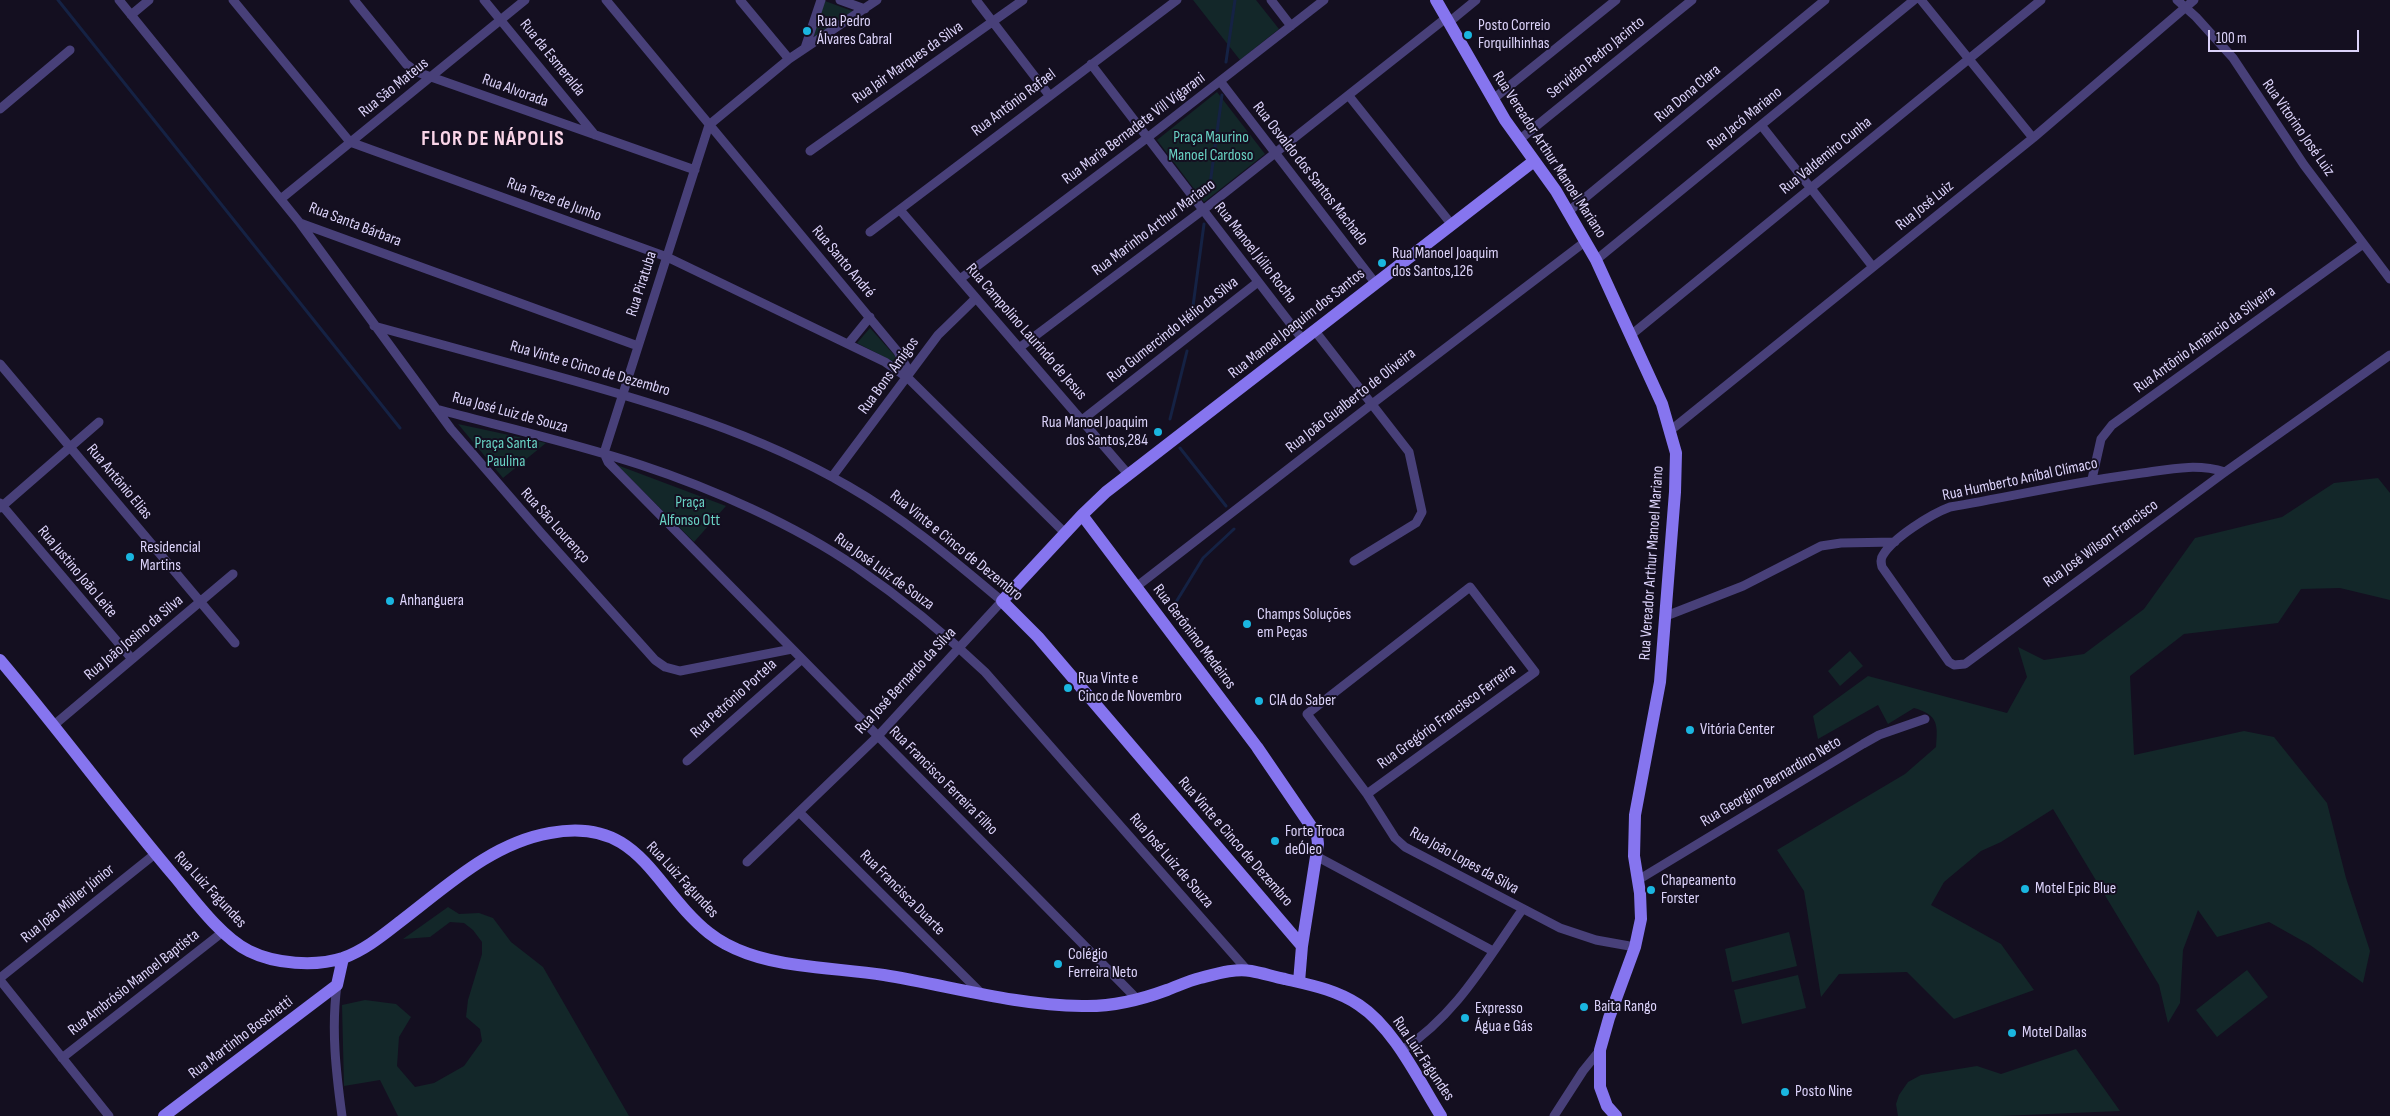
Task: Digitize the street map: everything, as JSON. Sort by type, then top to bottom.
[{"type":"main road","name":"Rua Vereador Arthur Manoel Mariano","points":[[1436,0],[1492,100],[1569,211],[1586,241],[1631,335],[1662,404],[1671,430],[1676,464],[1660,682],[1652,734],[1636,804],[1634,856],[1641,919],[1635,947],[1609,1018],[1600,1050],[1600,1087],[1607,1106],[1616,1116]]},
{"type":"main road","name":"Rua Manoel Joaquim dos Santos","points":[[1082,515],[1128,474],[1534,160]]},
{"type":"main road","name":"Rua José Bernardo da Silva","points":[[1002,601],[1082,515]]},
{"type":"main road","name":"Rua Gerônimo Medeiros","points":[[1082,515],[1257,747],[1312,826],[1318,844],[1302,946]]},
{"type":"main road","name":"Rua Vinte e Cinco de Dezembro","points":[[1002,601],[1038,637],[1302,946]]},
{"type":"main road","name":"Rua Luiz Fagundes","points":[[0,660],[54,725],[155,854],[224,932],[247,950],[267,957],[295,963],[343,958],[372,944],[475,864],[504,848],[549,833],[592,831],[603,833],[633,851],[648,864],[685,910],[711,934],[736,948],[774,961],[883,975],[983,995],[1050,1005],[1102,1006],[1137,1000],[1193,979],[1247,970],[1334,992],[1361,1006],[1379,1024],[1401,1051],[1441,1116]]},
{"type":"main road","points":[[1299,982],[1302,946]]},
{"type":"main road","points":[[337,985],[343,958]]},
{"type":"main road","name":"Rua Martinho Boschetti","points":[[164,1116],[337,985]]},
{"type":"street","name":"Rua Santa Bárbara","points":[[119,0],[282,198],[300,223],[638,346]]},
{"type":"street","points":[[131,15],[149,0]]},
{"type":"street","points":[[233,0],[350,142]]},
{"type":"street","name":"Rua Alvorada","points":[[354,0],[406,64],[417,72],[695,170]]},
{"type":"street","name":"Rua da Esmeralda","points":[[484,0],[596,136]]},
{"type":"street","name":"Rua São Mateus","points":[[282,198],[525,0]]},
{"type":"street","name":"Rua Santo André","points":[[606,0],[904,359],[908,378],[1065,533]]},
{"type":"street","points":[[740,0],[790,58]]},
{"type":"street","points":[[805,48],[821,0]]},
{"type":"street","points":[[840,0],[865,9]]},
{"type":"street","points":[[709,124],[790,58],[877,0]]},
{"type":"street","points":[[976,0],[1049,95]]},
{"type":"street","name":"Rua Jair Marques da Silva","points":[[810,151],[1023,0]]},
{"type":"street","name":"Rua Antônio Rafael","points":[[870,232],[1049,95],[1178,0]]},
{"type":"street","points":[[1271,0],[1291,26]]},
{"type":"street","name":"Rua Maria Bernadete Vill Vigarani","points":[[960,279],[1148,138],[1324,0]]},
{"type":"street","name":"Rua Marinho Arthur Mariano","points":[[1019,348],[1203,210],[1447,20],[1476,0]]},
{"type":"street","points":[[1492,100],[1616,0]]},
{"type":"street","name":"Servidão Pedro Jacinto","points":[[1518,140],[1692,0]]},
{"type":"street","name":"Rua Dona Clara","points":[[1569,211],[1825,0]]},
{"type":"street","name":"Rua Jacó Mariano","points":[[1596,260],[1914,0]]},
{"type":"street","points":[[1921,0],[2033,138]]},
{"type":"street","name":"Rua Valdemiro Cunha","points":[[1631,335],[2041,0]]},
{"type":"street","name":"Rua Vitorino José Luiz","points":[[2177,0],[2196,17],[2233,58],[2304,165],[2390,279]]},
{"type":"street","name":"Rua José Luiz","points":[[1671,430],[2033,138],[2194,0]]},
{"type":"street","points":[[0,109],[70,50]]},
{"type":"street","name":"Rua Manoel Júlio Rocha","points":[[1091,64],[1303,340]]},
{"type":"street","name":"Rua Osvaldo dos Santos Machado","points":[[1220,81],[1376,284]]},
{"type":"street","points":[[1349,96],[1452,225]]},
{"type":"street","name":"Rua Piratuba","points":[[604,453],[709,124]]},
{"type":"street","points":[[1761,125],[1873,267]]},
{"type":"street","name":"Rua Treze de Junho","points":[[350,142],[667,257],[893,366],[908,378]]},
{"type":"street","name":"Rua Campolino Laurindo de Jesus","points":[[900,210],[1128,474]]},
{"type":"street","name":"Rua São Lourenço","points":[[300,223],[436,409],[542,534],[655,660],[665,667],[680,671],[792,649]]},
{"type":"street","name":"Rua João Gualberto de Oliveira","points":[[1136,587],[1586,241]]},
{"type":"street","name":"Rua Antônio Amâncio da Silveira","points":[[2092,479],[2101,439],[2112,425],[2363,244]]},
{"type":"street","name":"Rua Gumercindo Hélio da Silva","points":[[1082,420],[1258,282]]},
{"type":"street","name":"Rua Bons Amigos","points":[[832,477],[908,378],[938,335],[976,298]]},
{"type":"street","points":[[848,344],[870,317]]},
{"type":"street","name":"Rua Vinte e Cinco de Dezembro","points":[[374,326],[623,394],[709,423],[832,477],[902,520],[1002,601]]},
{"type":"street","points":[[1315,331],[1409,452],[1422,512],[1416,523],[1354,561]]},
{"type":"street","name":"Rua José Wilson Francisco","points":[[1895,542],[1882,555],[1881,560],[1886,576],[1949,662],[1959,666],[1965,664],[2225,472],[2390,355]]},
{"type":"street","name":"Rua Antônio Elias","points":[[0,364],[235,643]]},
{"type":"street","name":"Rua José Luiz de Souza","points":[[436,409],[604,453],[705,490],[821,545],[874,580],[960,648],[1001,690],[1247,970]]},
{"type":"street","points":[[1,505],[99,422]]},
{"type":"street","name":"Rua Francisco Ferreira Filho","points":[[604,453],[614,470],[802,658],[1137,1000]]},
{"type":"street","name":"Rua Humberto Aníbal Clímaco","points":[[1895,542],[1933,514],[1950,507],[2092,479],[2196,466],[2225,472]]},
{"type":"street","name":"Rua Justino João Leite","points":[[1,505],[132,659]]},
{"type":"street","points":[[1666,616],[1742,586],[1821,546],[1895,542]]},
{"type":"street","name":"Rua João Josino da Silva","points":[[54,725],[233,574]]},
{"type":"street","name":"Rua Gregório Francisco Ferreira","points":[[1307,714],[1470,587],[1534,672],[1367,794]]},
{"type":"street","name":"Rua José Bernardo da Silva","points":[[747,862],[878,736],[1002,601]]},
{"type":"street","name":"Rua Petrônio Portela","points":[[686,761],[802,658]]},
{"type":"street","name":"Rua João Lopes da Silva","points":[[1307,714],[1367,794],[1395,838],[1405,847],[1522,910],[1577,935],[1635,947]]},
{"type":"street","name":"Rua Georgino Bernardino Neto","points":[[1638,880],[1879,735],[1925,719]]},
{"type":"street","name":"Rua Francisca Duarte","points":[[799,812],[983,995]]},
{"type":"street","name":"Rua João Müller Júnior","points":[[0,979],[155,854]]},
{"type":"street","points":[[1316,856],[1493,951]]},
{"type":"street","points":[[1401,1051],[1434,1027],[1450,1012],[1522,910]]},
{"type":"street","name":"Rua Ambrósio Manoel Baptista","points":[[62,1058],[224,932]]},
{"type":"street","points":[[0,979],[109,1116]]},
{"type":"street","points":[[337,985],[334,1004],[334,1043],[342,1116]]},
{"type":"street","points":[[1554,1116],[1583,1071],[1600,1050]]},
{"type":"green space","points":[[1193,0],[1256,0],[1279,29],[1240,60]]},
{"type":"green space","points":[[825,1],[855,12],[817,40],[813,35]]},
{"type":"green space","name":"Praça Maurino Manoel Cardoso","points":[[1217,92],[1265,154],[1204,202],[1157,140]]},
{"type":"green space","points":[[870,328],[897,358],[898,364],[857,343]]},
{"type":"green space","name":"Praça Santa Paulina","points":[[458,424],[546,443],[503,478]]},
{"type":"green space","name":"Praça Alfonso Ott","points":[[617,465],[726,506],[694,542]]},
{"type":"green space","points":[[2378,478],[2390,493],[2390,600],[2340,588],[2301,589],[2278,623],[2184,634],[2130,676],[2134,755],[2244,731],[2274,737],[2327,803],[2346,878],[2370,951],[2363,983],[2310,945],[2269,922],[2217,937],[2198,910],[2183,950],[2180,1003],[2168,1023],[2159,985],[2053,809],[2001,842],[1981,851],[1944,882],[1931,905],[2001,944],[2034,990],[1954,1019],[1907,972],[1839,974],[1821,997],[1804,891],[1777,850],[1905,774],[1936,747],[1937,732],[1932,717],[1914,708],[1888,724],[1878,705],[1818,739],[1813,716],[1868,676],[2007,713],[2027,677],[2018,647],[2044,660],[2084,654],[2144,609],[2195,538],[2282,517],[2334,483]]},
{"type":"green space","points":[[1850,651],[1863,666],[1840,686],[1828,671]]},
{"type":"green space","points":[[448,907],[459,914],[479,913],[493,918],[511,942],[543,967],[629,1116],[398,1116],[380,1080],[344,1086],[342,1005],[365,1000],[396,1004],[411,1017],[399,1037],[397,1066],[415,1087],[434,1083],[464,1066],[482,1041],[480,1029],[466,1017],[468,1000],[482,954],[482,942],[473,930],[464,923],[450,922],[430,937],[403,939]]},
{"type":"green space","points":[[1789,932],[1797,966],[1732,982],[1725,949]]},
{"type":"green space","points":[[2247,970],[2268,997],[2217,1037],[2196,1010]]},
{"type":"green space","points":[[1798,975],[1806,1008],[1742,1024],[1734,990]]},
{"type":"green space","points":[[2076,1049],[2120,1111],[2001,1116],[1898,1116],[1896,1104],[1899,1095],[1908,1082],[1921,1075],[1977,1066],[2001,1074]]},
{"type":"waterway","points":[[58,0],[400,428]]},
{"type":"waterway","points":[[1226,62],[1235,0]]},
{"type":"waterway","points":[[1209,192],[1222,95]]},
{"type":"waterway","points":[[1191,321],[1204,224]]},
{"type":"waterway","points":[[1170,419],[1187,351]]},
{"type":"waterway","points":[[1180,448],[1226,506]]},
{"type":"waterway","points":[[1173,607],[1203,558],[1234,529]]},
{"type":"place","name":"Rua Pedro Álvares Cabral","points":[[807,31]]},
{"type":"place","name":"Posto Correio Forquilhinhas","points":[[1468,35]]},
{"type":"place","name":"Rua Manoel Joaquim dos Santos,126","points":[[1382,263]]},
{"type":"place","name":"Rua Manoel Joaquim dos Santos,284","points":[[1158,432]]},
{"type":"place","name":"Residencial Martins","points":[[130,557]]},
{"type":"place","name":"Anhanguera","points":[[390,601]]},
{"type":"place","name":"Champs Soluções em Peças","points":[[1247,624]]},
{"type":"place","name":"Rua Vinte e Cinco de Novembro","points":[[1068,688]]},
{"type":"place","name":"CIA do Saber","points":[[1259,701]]},
{"type":"place","name":"Vitória Center","points":[[1690,730]]},
{"type":"place","name":"Forte Troca deÓleo","points":[[1275,841]]},
{"type":"place","name":"Motel Epic Blue","points":[[2025,889]]},
{"type":"place","name":"Chapeamento Forster","points":[[1651,890]]},
{"type":"place","name":"Colégio Ferreira Neto","points":[[1058,964]]},
{"type":"place","name":"Baita Rango","points":[[1584,1007]]},
{"type":"place","name":"Expresso Água e Gás","points":[[1465,1018]]},
{"type":"place","name":"Motel Dallas","points":[[2012,1033]]},
{"type":"place","name":"Posto Nine","points":[[1785,1092]]},
{"type":"district","name":"FLOR DE NÁPOLIS","points":[[493,140]]}]
